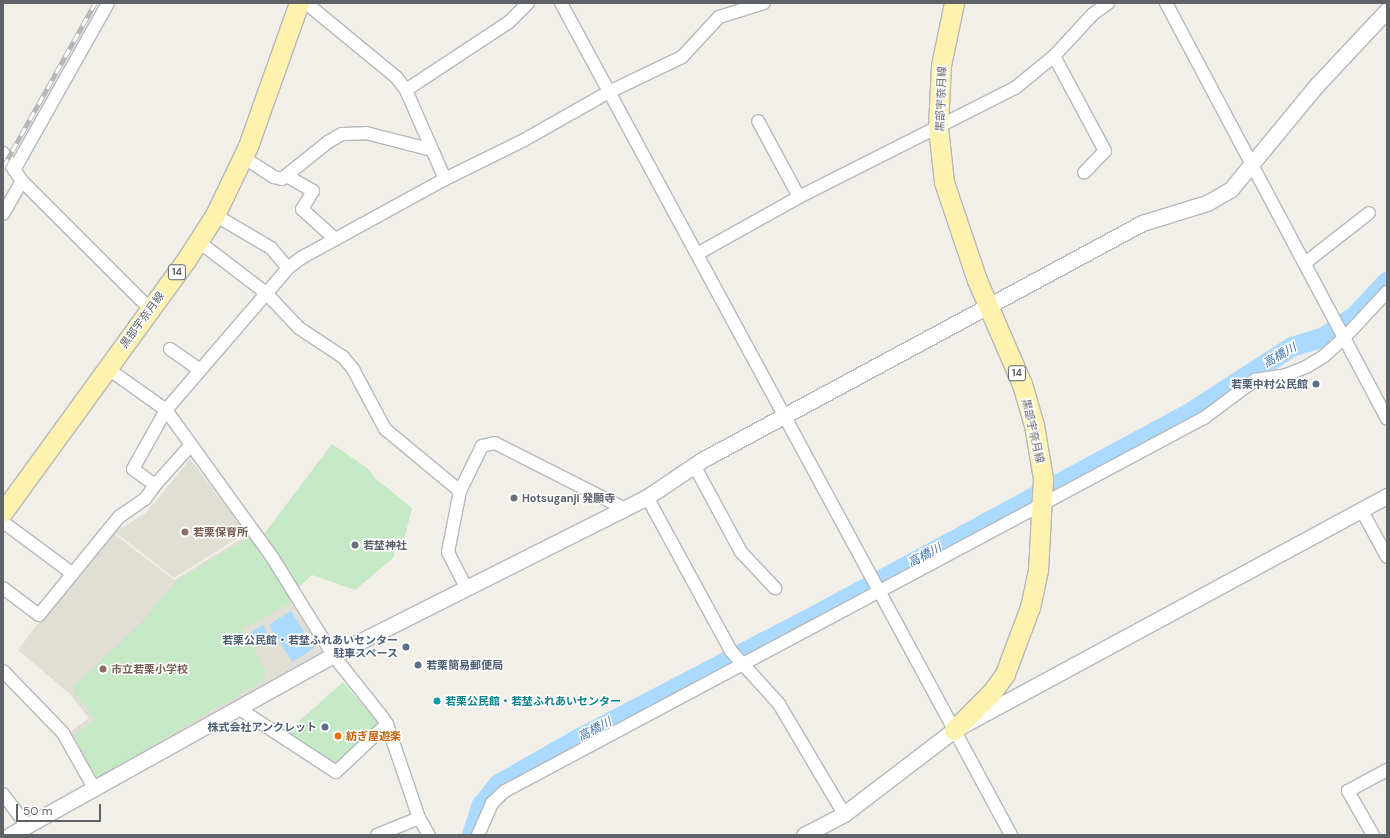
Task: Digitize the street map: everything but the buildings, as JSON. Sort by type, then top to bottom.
[{"type":"main road","name":"黒部宇奈月線","points":[[3,512],[150,309],[215,215],[243,157],[300,3]]},
{"type":"main road","name":"黒部宇奈月線","points":[[954,3],[941,66],[938,127],[944,182],[958,230],[988,306],[1022,384],[1034,425],[1041,463],[1042,504],[1038,570],[1030,607],[1018,641],[1005,674],[992,692],[954,730]]},
{"type":"street","points":[[14,170],[108,3]]},
{"type":"street","points":[[306,3],[396,77],[406,90],[445,179]]},
{"type":"street","points":[[406,90],[509,22],[528,3]]},
{"type":"street","points":[[561,3],[880,590],[1011,835]]},
{"type":"street","points":[[155,485],[133,469],[166,410],[288,268],[336,239],[445,179],[524,140],[609,92],[682,57],[719,17],[764,3]]},
{"type":"street","points":[[697,254],[799,197],[1015,88],[1054,56],[1093,14],[1108,3]]},
{"type":"street","points":[[1166,3],[1345,337],[1387,419]]},
{"type":"street","points":[[10,835],[333,655],[622,508],[647,497],[694,465],[784,415],[1142,223],[1207,203],[1231,189],[1253,165],[1316,86],[1387,10]]},
{"type":"street","points":[[1054,56],[1105,151],[1084,173]]},
{"type":"street","points":[[758,121],[799,197]]},
{"type":"street","points":[[243,157],[274,178],[282,179],[328,142],[342,134],[366,133],[432,150]]},
{"type":"street","points":[[3,152],[22,182],[150,309]]},
{"type":"street","points":[[287,176],[313,192],[302,209],[336,239]]},
{"type":"street","points":[[3,214],[22,182]]},
{"type":"street","points":[[1305,263],[1369,213]]},
{"type":"street","points":[[215,215],[271,248],[288,268]]},
{"type":"street","points":[[198,241],[266,293],[299,328],[343,357],[353,369],[385,429],[460,491]]},
{"type":"street","points":[[478,835],[492,803],[505,791],[1204,418],[1255,380],[1286,375],[1306,367],[1324,356],[1345,337],[1387,292]]},
{"type":"street","points":[[170,349],[200,370]]},
{"type":"street","points":[[107,368],[166,410],[190,446],[272,557],[333,655],[387,724],[419,818],[429,835]]},
{"type":"street","points":[[466,587],[448,552],[460,491],[482,446],[495,443],[622,508]]},
{"type":"street","points":[[3,588],[39,615],[119,517],[145,499],[155,485],[190,446]]},
{"type":"street","points":[[694,465],[741,552],[775,588]]},
{"type":"street","points":[[804,835],[844,814],[954,730],[1362,511],[1387,496]]},
{"type":"street","points":[[647,497],[731,651],[779,704],[844,814]]},
{"type":"street","points":[[1362,511],[1387,557]]},
{"type":"street","points":[[3,522],[73,574]]},
{"type":"street","points":[[3,671],[63,733],[94,788]]},
{"type":"street","points":[[238,708],[336,772],[387,724]]},
{"type":"street","points":[[1373,835],[1348,791],[1387,770]]},
{"type":"street","points":[[3,794],[27,826]]},
{"type":"street","points":[[377,835],[419,818]]},
{"type":"shaded area","points":[[190,459],[246,533],[174,578],[115,532],[146,513]]},
{"type":"shaded area","points":[[113,533],[174,580],[249,534],[322,652],[96,780],[70,732],[89,718],[70,694],[18,650],[72,578],[77,581]]},
{"type":"green space","points":[[332,444],[367,468],[376,479],[412,508],[405,536],[395,549],[394,557],[355,590],[312,575],[299,587],[264,534]]},
{"type":"green space","points":[[249,537],[293,602],[242,629],[266,671],[264,680],[97,778],[74,736],[95,719],[74,692],[75,685],[141,623],[176,581]]},
{"type":"green space","points":[[343,682],[379,724],[336,766],[286,733]]},
{"type":"water","points":[[291,611],[314,648],[292,662],[269,625]]},
{"type":"water","points":[[263,625],[271,639],[259,646],[251,632]]},
{"type":"waterway","name":"高橋川","points":[[472,835],[482,805],[499,784],[576,740],[805,621],[1193,411],[1292,347],[1324,337],[1354,317],[1387,282]]},
{"type":"railway","points":[[3,167],[95,3]]},
{"type":"place","name":"若栗中村公民館","points":[[1316,384]]},
{"type":"place","name":"Hotsuganji 発願寺","points":[[514,498]]},
{"type":"place","name":"若栗保育所","points":[[185,532]]},
{"type":"place","name":"若埜神社","points":[[355,545]]},
{"type":"place","name":"若栗公民館・若埜ふれあいセンター 駐車スペース","points":[[406,647]]},
{"type":"place","name":"若栗簡易郵便局","points":[[418,665]]},
{"type":"place","name":"市立若栗小学校","points":[[103,669]]},
{"type":"place","name":"若栗公民館・若埜ふれあいセンター","points":[[437,701]]},
{"type":"place","name":"株式会社アンクレット","points":[[325,727]]},
{"type":"place","name":"紡ぎ屋遊楽","points":[[338,736]]}]
